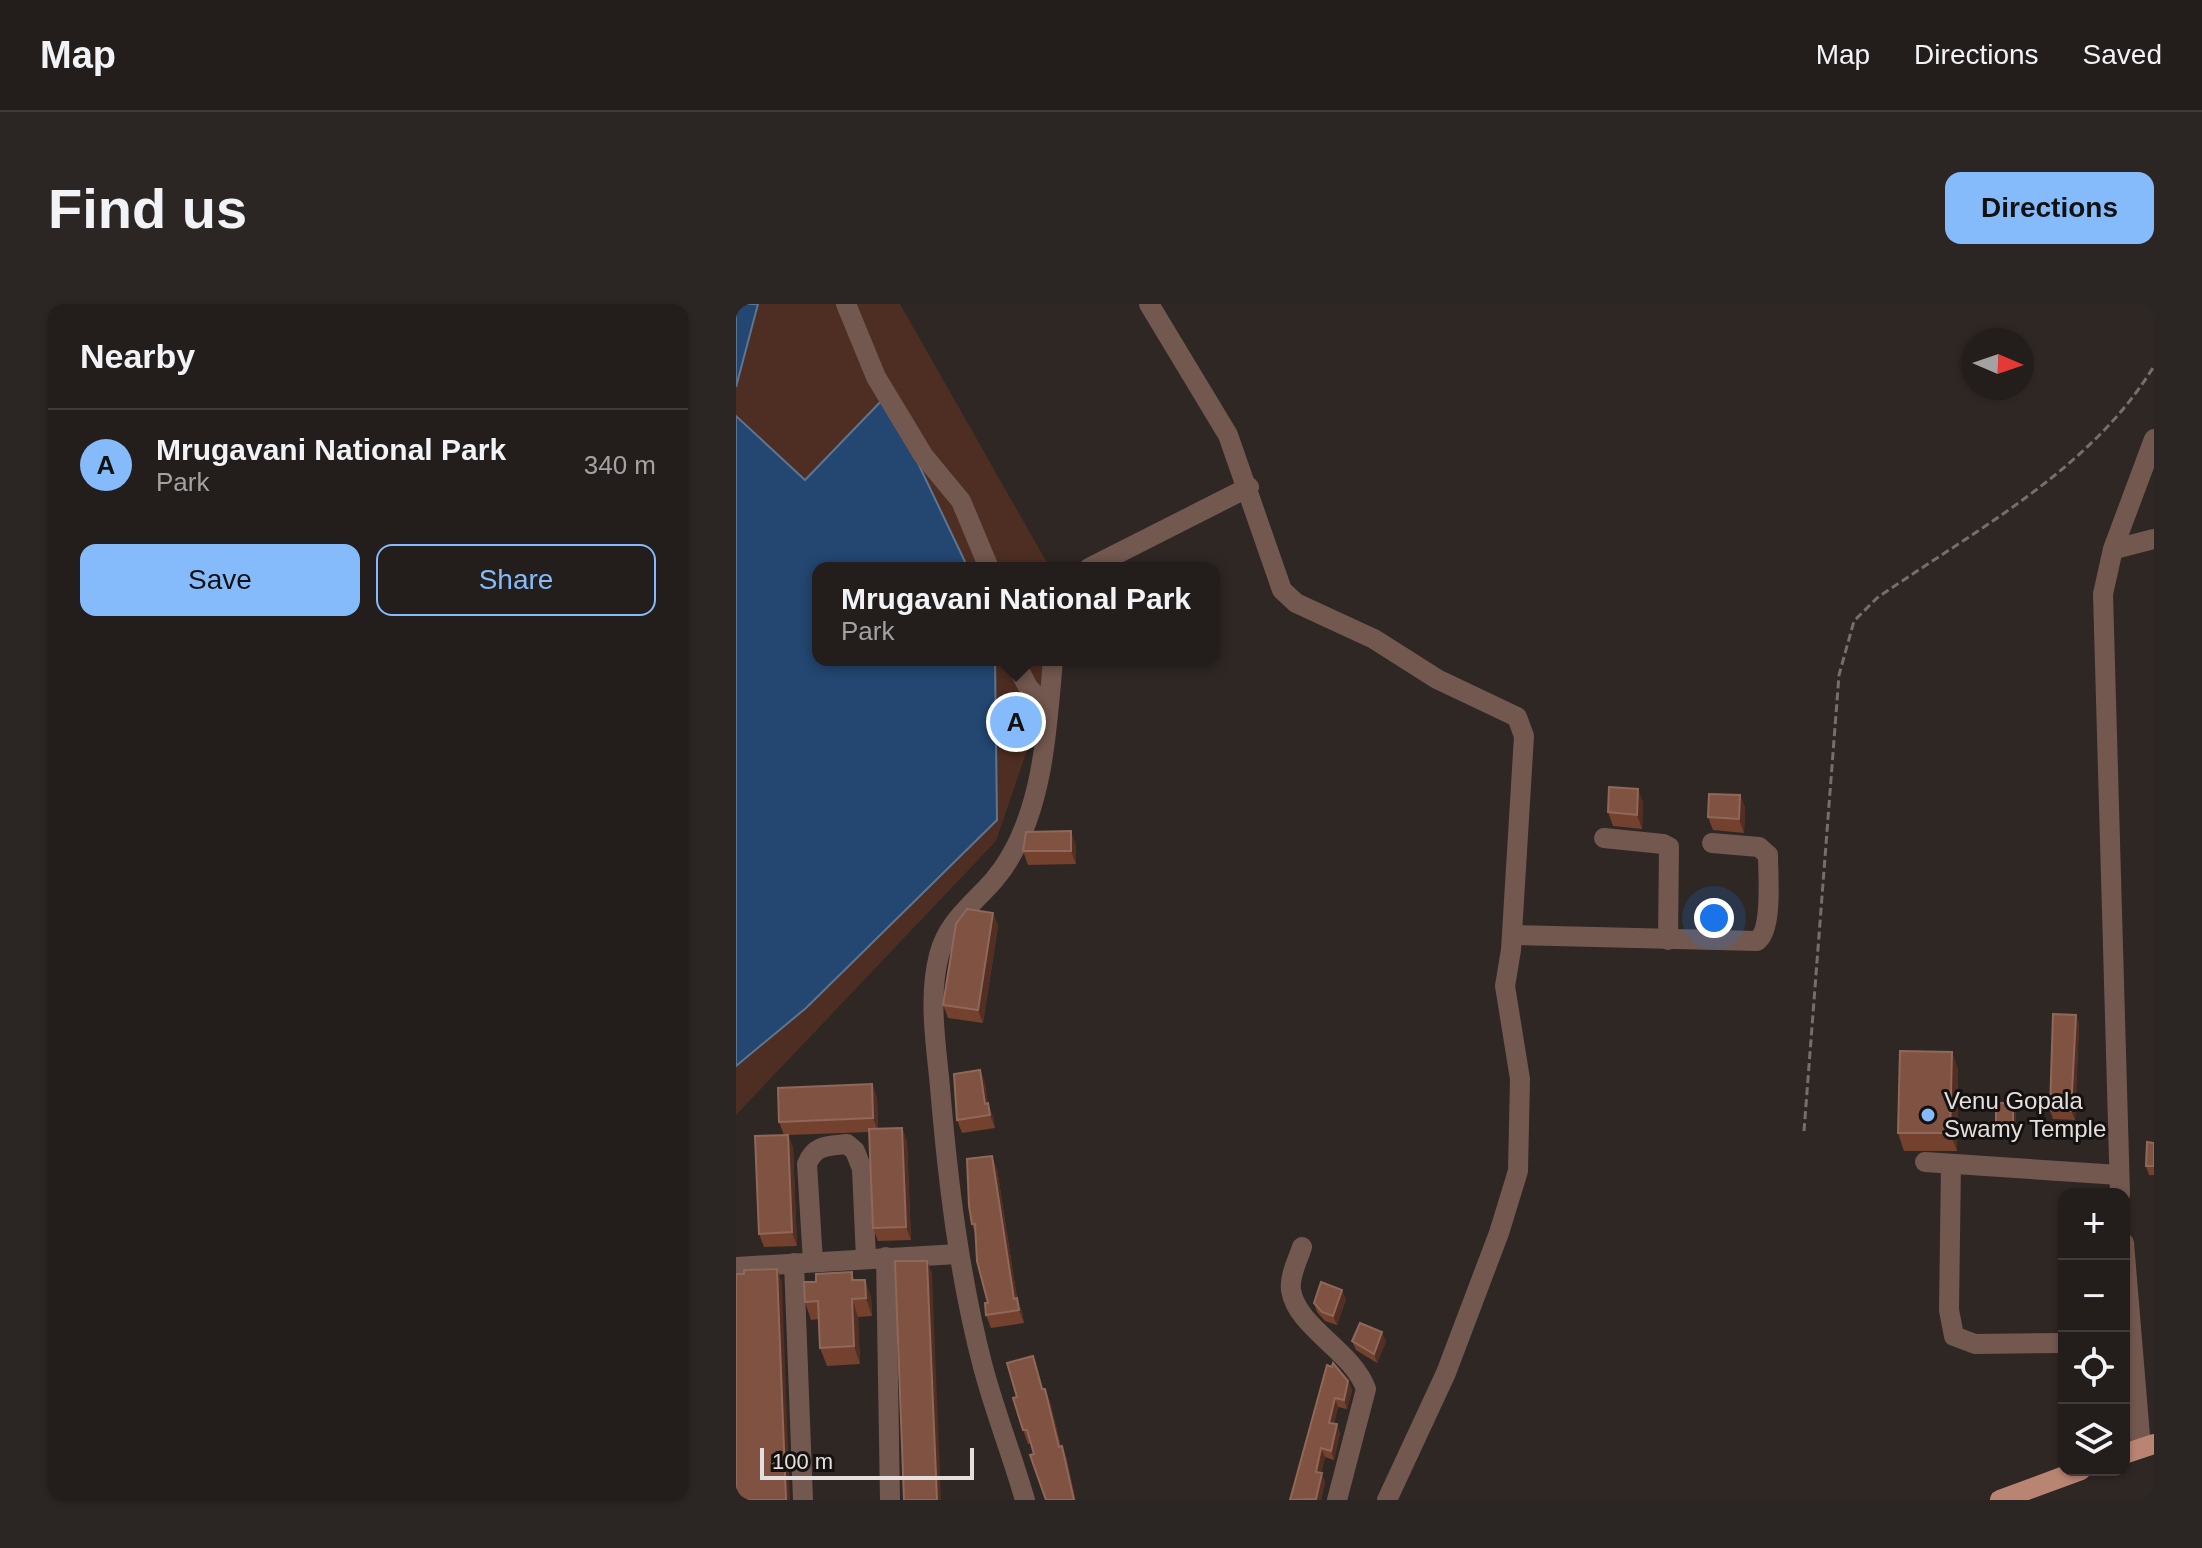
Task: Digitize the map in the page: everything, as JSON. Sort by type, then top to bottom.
[{"type":"main road","points":[[2000,1500],[2065,1476]]},
{"type":"street","points":[[846,304],[876,377],[923,455],[961,501],[986,562]]},
{"type":"street","points":[[1149,304],[1228,435],[1249,487],[1282,590],[1296,603],[1374,639],[1437,679],[1517,717],[1524,736],[1512,935],[1505,986],[1520,1079],[1518,1171],[1499,1233],[1446,1373],[1387,1500]]},
{"type":"street","points":[[1925,1162],[2120,1185],[2103,594],[2115,549],[2154,439]]},
{"type":"street","points":[[1101,562],[1249,487]]},
{"type":"street","points":[[2115,549],[2154,539]]},
{"type":"street","points":[[1017,666],[1028,687],[1048,710]]},
{"type":"street","points":[[1010,1500],[1022,1491],[983,1366],[958,1254],[934,1017],[938,957],[946,933],[957,914],[990,885],[1009,859],[1025,823],[1043,757],[1052,666]]},
{"type":"street","points":[[1604,838],[1669,847],[1668,940]]},
{"type":"street","points":[[1512,935],[1757,941],[1765,932],[1768,855],[1759,847],[1712,843]]},
{"type":"street","points":[[803,1500],[803,1263],[807,1164],[811,1154],[824,1146],[847,1144],[859,1159],[876,1258],[890,1500]]},
{"type":"street","points":[[1951,1164],[1949,1310],[1954,1336],[1975,1344],[2058,1343]]},
{"type":"street","points":[[1302,1247],[1291,1291],[1301,1313],[1360,1371],[1366,1389],[1337,1500]]},
{"type":"street","points":[[736,1267],[958,1254]]},
{"type":"street","points":[[2125,1260],[2128,1332]]},
{"type":"street","points":[[2130,1360],[2140,1449]]},
{"type":"path","points":[[1804,1131],[1839,675],[1854,621],[1877,598],[2060,473],[2133,400],[2154,366]]},
{"type":"shaded area","points":[[758,304],[900,304],[1047,562],[965,562],[886,396],[805,481],[736,416],[736,387]]},
{"type":"shaded area","points":[[995,666],[1056,666],[996,841],[736,1115],[736,1066],[806,1008],[997,820]]},
{"type":"water","points":[[736,304],[758,304],[736,387]]},
{"type":"water","points":[[886,396],[965,562],[812,562],[812,666],[995,666],[997,820],[806,1008],[736,1066],[736,416],[805,480]]},
{"type":"building","points":[[1609,787],[1638,789],[1637,815],[1608,812]]},
{"type":"building","points":[[1709,794],[1740,795],[1739,819],[1708,817]]},
{"type":"building","points":[[1071,831],[1071,851],[1023,851],[1026,832]]},
{"type":"building","points":[[967,909],[993,913],[978,1010],[943,1005],[956,924]]},
{"type":"building","points":[[2053,1014],[2076,1015],[2071,1111],[2050,1110]]},
{"type":"building","points":[[1900,1051],[1952,1052],[1950,1133],[1898,1133]]},
{"type":"building","points":[[980,1070],[985,1104],[988,1103],[990,1115],[957,1120],[954,1074]]},
{"type":"building","points":[[872,1084],[873,1118],[779,1122],[778,1088]]},
{"type":"building","points":[[1996,1103],[2013,1103],[2013,1126],[1996,1126]]},
{"type":"building","points":[[902,1128],[906,1227],[873,1228],[869,1129]]},
{"type":"building","points":[[788,1135],[792,1232],[759,1234],[755,1136]]},
{"type":"building","points":[[2147,1142],[2154,1143],[2154,1166],[2146,1166]]},
{"type":"building","points":[[992,1156],[1014,1299],[1017,1298],[1019,1310],[986,1315],[985,1303],[988,1303],[977,1261],[975,1224],[972,1224],[969,1206],[967,1159]]},
{"type":"building","points":[[895,1261],[927,1261],[937,1500],[904,1500]]},
{"type":"building","points":[[777,1269],[786,1500],[736,1500],[736,1274],[744,1274],[744,1270]]},
{"type":"building","points":[[852,1272],[852,1280],[865,1280],[866,1298],[852,1299],[854,1346],[820,1348],[818,1301],[805,1302],[804,1282],[816,1282],[816,1274]]},
{"type":"building","points":[[1321,1282],[1342,1290],[1333,1316],[1322,1312],[1314,1303]]},
{"type":"building","points":[[1360,1323],[1382,1332],[1374,1354],[1352,1341]]},
{"type":"building","points":[[1033,1356],[1042,1389],[1045,1389],[1059,1447],[1062,1446],[1074,1500],[1046,1500],[1030,1455],[1034,1454],[1027,1430],[1023,1430],[1013,1398],[1017,1397],[1007,1363]]},
{"type":"building","points":[[1333,1363],[1348,1381],[1344,1400],[1335,1398],[1329,1423],[1337,1424],[1331,1451],[1321,1448],[1316,1472],[1322,1473],[1316,1499],[1290,1500],[1327,1365],[1332,1367]]},
{"type":"place","name":"Mrugavani National Park","points":[[1016,722]]},
{"type":"place","name":"Venu Gopala Swamy Temple","points":[[1928,1115]]}]
